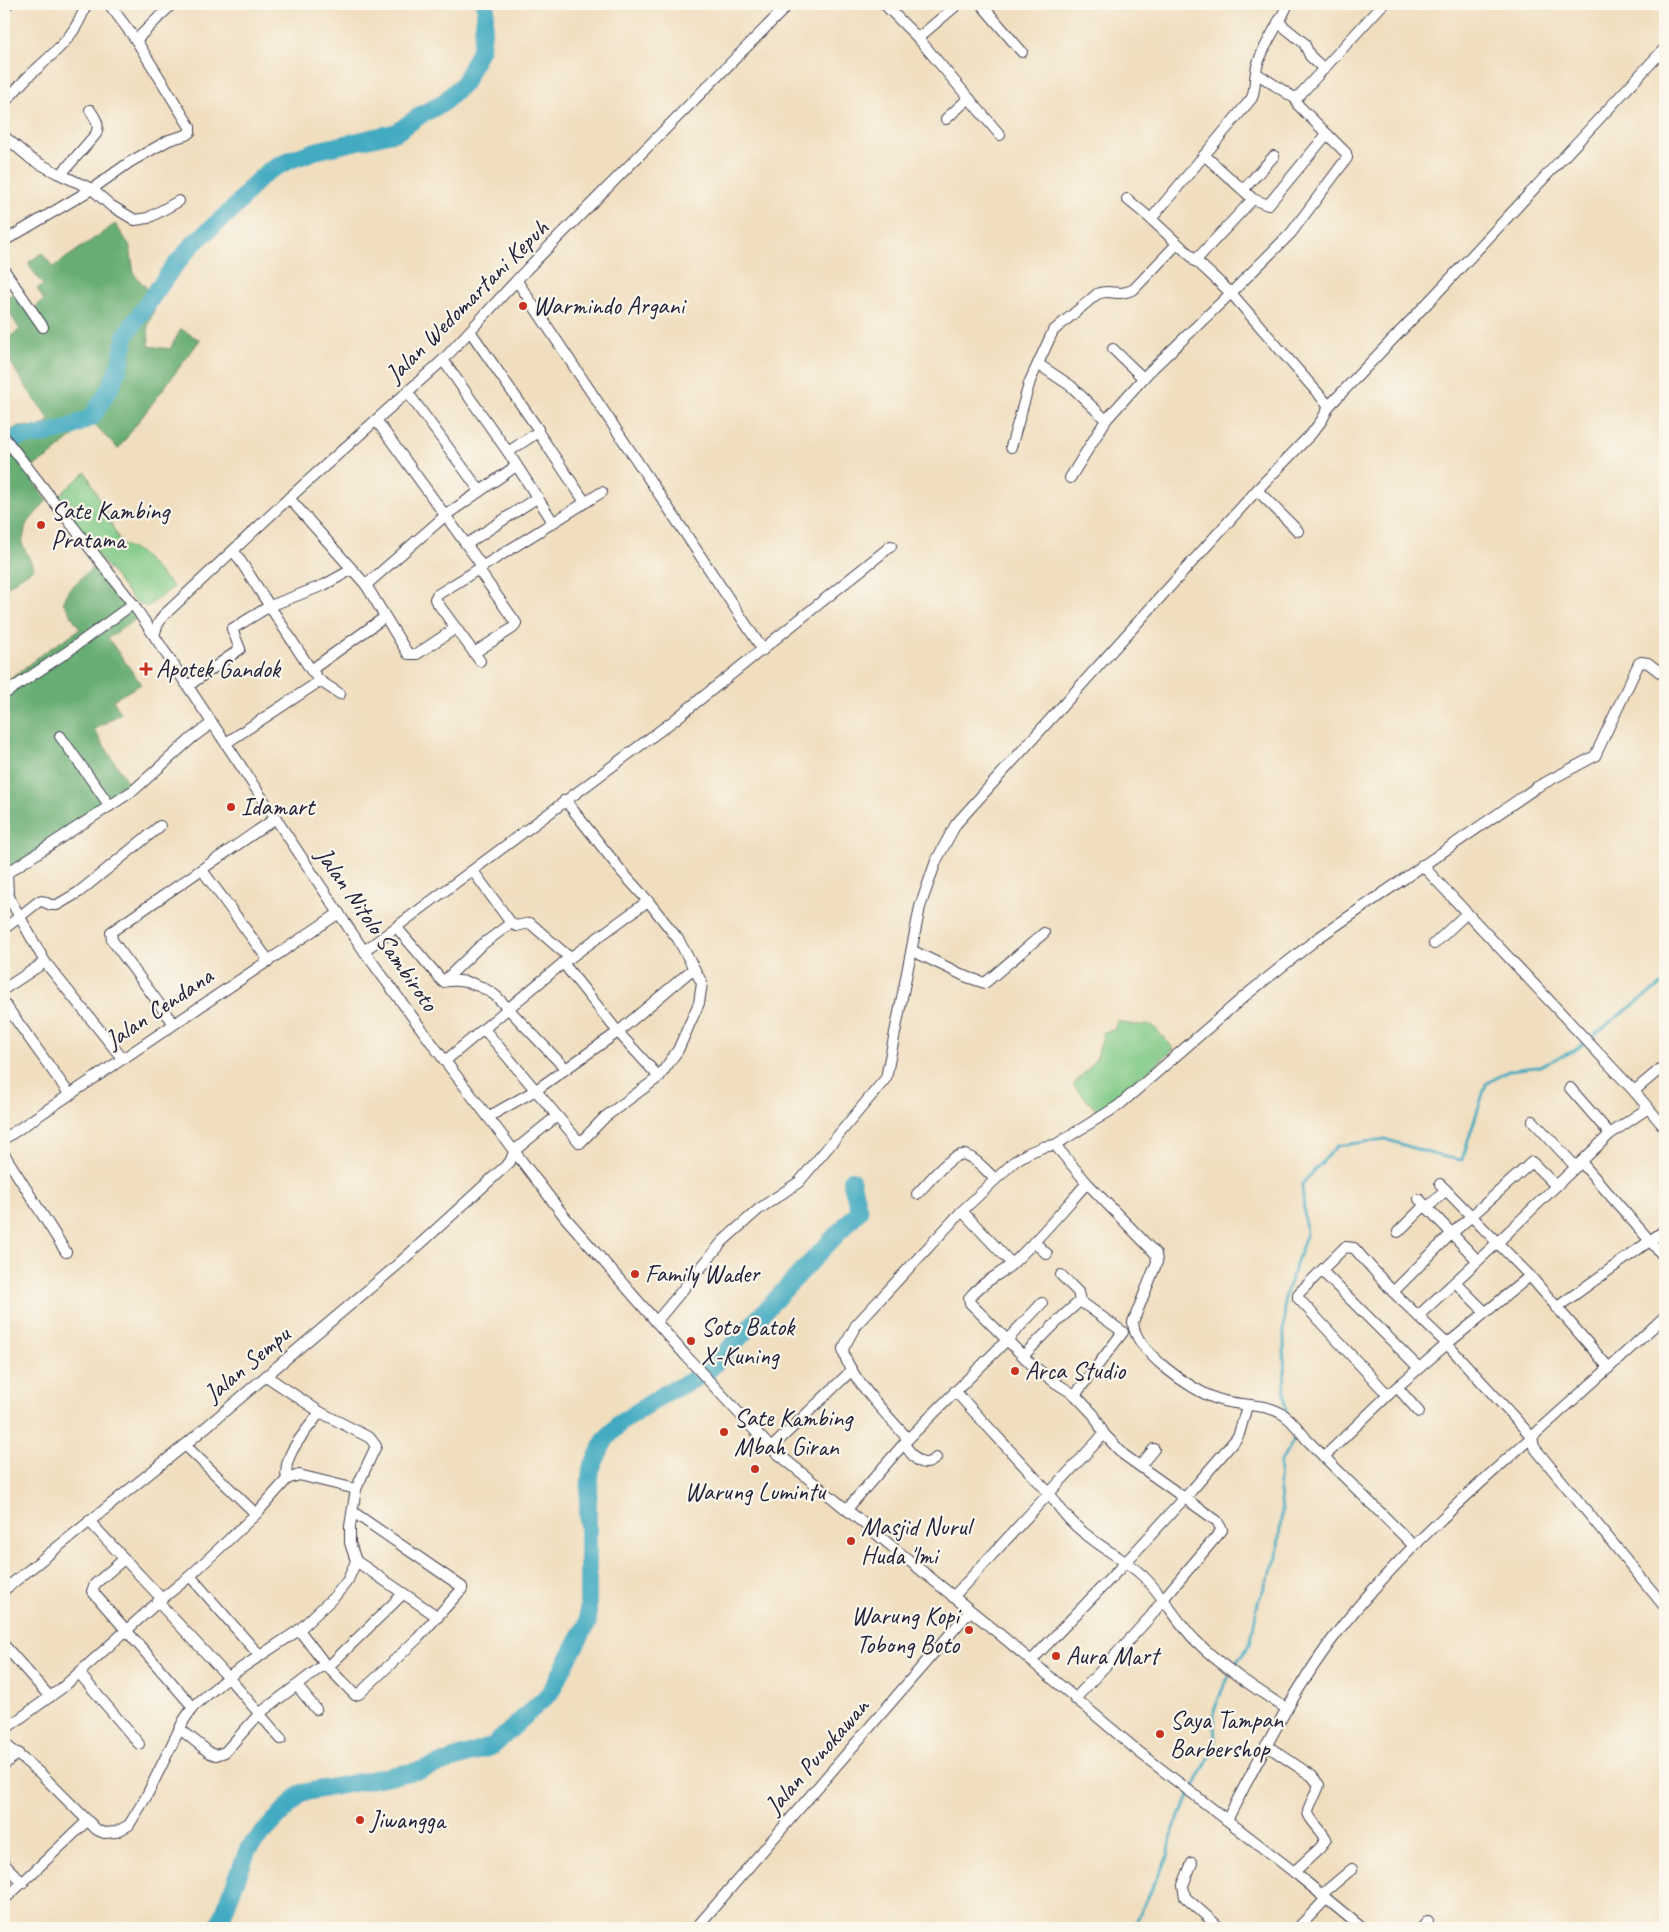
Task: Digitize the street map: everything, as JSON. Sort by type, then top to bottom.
[{"type":"street","points":[[4,7],[8,4]]},
{"type":"street","points":[[4,104],[30,75],[63,46],[72,34],[86,4]]},
{"type":"street","points":[[4,241],[92,189],[130,162],[169,140],[190,132],[190,127],[136,40],[109,4]]},
{"type":"street","points":[[136,40],[172,4]]},
{"type":"street","name":"Jalan Wedomartani Kepuh","points":[[154,635],[163,616],[289,498],[443,360],[517,281],[789,4]]},
{"type":"street","points":[[884,4],[918,38],[1000,135]]},
{"type":"street","points":[[918,38],[958,4]]},
{"type":"street","points":[[981,4],[1022,52]]},
{"type":"street","points":[[1152,219],[1252,98],[1256,89],[1258,62],[1288,4]]},
{"type":"street","points":[[1296,99],[1383,4]]},
{"type":"street","points":[[1278,22],[1304,43],[1310,56],[1324,68]]},
{"type":"street","points":[[656,1322],[723,1241],[759,1209],[799,1182],[886,1078],[920,907],[936,861],[956,824],[1257,490],[1318,426],[1329,406],[1444,286],[1665,48]]},
{"type":"street","points":[[1070,478],[1106,420],[1143,378],[1291,233],[1347,158],[1346,153],[1298,105],[1296,99],[1256,73]]},
{"type":"street","points":[[946,119],[969,98]]},
{"type":"street","points":[[61,174],[96,134],[98,124],[90,110]]},
{"type":"street","points":[[1204,155],[1253,199],[1265,205],[1270,203],[1327,134]]},
{"type":"street","points":[[4,136],[31,159],[92,189],[110,205],[135,220],[142,220],[156,215],[179,201]]},
{"type":"street","points":[[1243,190],[1274,156]]},
{"type":"street","points":[[1126,199],[1152,219],[1231,293],[1329,406]]},
{"type":"street","points":[[1196,261],[1253,199]]},
{"type":"street","points":[[1011,447],[1030,381],[1056,327],[1097,294],[1105,291],[1119,295],[1134,289],[1177,244]]},
{"type":"street","points":[[4,270],[43,327]]},
{"type":"street","points":[[517,281],[763,650]]},
{"type":"street","points":[[470,331],[538,429],[538,432],[585,502]]},
{"type":"street","points":[[1113,349],[1143,378]]},
{"type":"street","points":[[443,360],[508,452],[553,522]]},
{"type":"street","points":[[1038,364],[1071,386],[1106,420]]},
{"type":"street","points":[[408,393],[480,491]]},
{"type":"street","points":[[376,420],[467,544],[480,568],[516,623],[513,628],[477,657],[435,599],[437,595],[480,568],[553,522],[585,502],[602,492]]},
{"type":"street","points":[[508,452],[538,432]]},
{"type":"street","name":"Jalan Nitolo Sambiroto","points":[[4,437],[134,604],[364,952],[445,1061],[564,1216],[716,1389],[771,1448],[1075,1699],[1294,1872],[1360,1928]]},
{"type":"street","points":[[366,585],[446,515],[516,466]]},
{"type":"street","points":[[1257,490],[1298,531]]},
{"type":"street","points":[[289,498],[366,585],[408,654],[417,654],[456,628]]},
{"type":"street","points":[[467,544],[538,498]]},
{"type":"street","points":[[364,952],[673,721],[891,546]]},
{"type":"street","points":[[234,551],[311,670],[320,681],[340,694]]},
{"type":"street","points":[[188,686],[240,649],[232,629],[270,606],[324,585],[351,570]]},
{"type":"street","points":[[4,694],[134,604]]},
{"type":"street","points":[[143,618],[163,616]]},
{"type":"street","points":[[311,670],[385,617]]},
{"type":"street","points":[[936,1458],[930,1463],[923,1464],[919,1461],[852,1370],[843,1349],[856,1325],[962,1211],[1015,1161],[1043,1147],[1055,1145],[1118,1106],[1290,959],[1318,938],[1537,787],[1595,756],[1639,663],[1648,663],[1665,676]]},
{"type":"street","points":[[226,743],[320,681]]},
{"type":"street","points":[[122,1058],[45,962],[8,894],[5,873],[134,790],[192,738],[212,723]]},
{"type":"street","points":[[60,736],[110,806]]},
{"type":"street","points":[[484,1028],[580,1144],[605,1117],[659,1077],[678,1050],[700,1003],[702,983],[678,939],[565,800]]},
{"type":"street","points":[[174,1024],[110,936],[114,929],[276,818]]},
{"type":"street","points":[[4,928],[38,902],[42,901],[51,905],[57,905],[79,892],[160,826]]},
{"type":"street","points":[[1422,865],[1634,1091],[1665,1128]]},
{"type":"street","points":[[202,870],[269,961]]},
{"type":"street","points":[[473,871],[511,923],[516,926],[530,923],[566,961],[618,1032],[659,1077]]},
{"type":"street","points":[[445,1061],[566,961],[648,902]]},
{"type":"street","name":"Jalan Cendana","points":[[4,1138],[339,913]]},
{"type":"street","points":[[1434,944],[1467,913]]},
{"type":"street","points":[[443,982],[479,947],[511,923]]},
{"type":"street","points":[[396,928],[443,982]]},
{"type":"street","points":[[912,951],[985,984],[1044,933]]},
{"type":"street","points":[[4,989],[45,962]]},
{"type":"street","points":[[488,1117],[536,1090],[618,1032],[694,968]]},
{"type":"street","points":[[443,982],[457,979],[488,989],[509,1008],[565,1068]]},
{"type":"street","points":[[4,1003],[70,1095]]},
{"type":"street","points":[[1634,1091],[1665,1065]]},
{"type":"street","points":[[1570,1088],[1610,1134]]},
{"type":"street","points":[[1418,1316],[1610,1134],[1648,1108]]},
{"type":"street","points":[[514,1151],[557,1116]]},
{"type":"street","points":[[1533,1121],[1578,1164],[1665,1258]]},
{"type":"street","points":[[1055,1145],[1087,1183],[1156,1254],[1158,1262],[1133,1322],[1136,1337],[1163,1366],[1198,1390],[1217,1399],[1247,1406],[1263,1406],[1283,1415],[1414,1546]]},
{"type":"street","name":"Jalan Sempu","points":[[4,1590],[184,1445],[395,1267],[510,1162],[514,1151]]},
{"type":"street","points":[[4,1154],[66,1252]]},
{"type":"street","points":[[917,1194],[947,1163],[959,1155],[964,1155],[972,1160],[995,1179]]},
{"type":"street","points":[[510,1162],[522,1162]]},
{"type":"street","points":[[1393,1292],[1452,1234],[1532,1162],[1556,1186]]},
{"type":"street","points":[[1075,1699],[1151,1616],[1222,1530],[1217,1520],[1124,1455],[1104,1434],[1094,1415],[1075,1395],[1056,1383],[1023,1356],[970,1303],[968,1298],[991,1278],[1012,1264],[1087,1183]]},
{"type":"street","points":[[1398,1232],[1443,1187],[1530,1276],[1610,1368]]},
{"type":"street","points":[[1424,1204],[1477,1260]]},
{"type":"street","points":[[962,1211],[1012,1264]]},
{"type":"street","points":[[1556,1308],[1665,1230]]},
{"type":"street","points":[[1034,1242],[1047,1254]]},
{"type":"street","points":[[1388,1395],[1298,1298],[1298,1294],[1345,1247],[1354,1248],[1393,1292],[1448,1344],[1532,1436],[1534,1448],[1665,1607]]},
{"type":"street","points":[[1322,1271],[1419,1368]]},
{"type":"street","points":[[1061,1275],[1078,1292],[1080,1301],[1123,1332]]},
{"type":"street","points":[[1324,1457],[1397,1387],[1530,1276]]},
{"type":"street","points":[[1455,1282],[1485,1312]]},
{"type":"street","points":[[1023,1356],[1080,1301]]},
{"type":"street","points":[[847,1509],[906,1441],[1042,1303]]},
{"type":"street","points":[[1227,1820],[1266,1745],[1302,1684],[1343,1626],[1392,1567],[1482,1481],[1610,1368],[1665,1316]]},
{"type":"street","points":[[1075,1395],[1123,1332],[1133,1326]]},
{"type":"street","points":[[771,1448],[852,1370]]},
{"type":"street","points":[[266,1376],[320,1412],[370,1438],[376,1446],[356,1489],[350,1543],[356,1561],[438,1617]]},
{"type":"street","points":[[1397,1387],[1419,1412]]},
{"type":"street","points":[[955,1391],[1050,1494],[1061,1511],[1088,1536],[1126,1562],[1164,1598],[1179,1621],[1195,1640],[1223,1664],[1287,1709]]},
{"type":"street","points":[[1031,1661],[1126,1562],[1236,1439],[1247,1406]]},
{"type":"street","points":[[287,1479],[286,1466],[290,1456],[320,1412]]},
{"type":"street","points":[[953,1597],[1104,1434]]},
{"type":"street","points":[[184,1445],[256,1514]]},
{"type":"street","points":[[1140,1466],[1154,1449]]},
{"type":"street","points":[[4,1730],[50,1697],[79,1673],[160,1600],[190,1576],[256,1514],[287,1479],[298,1475],[356,1489]]},
{"type":"street","points":[[299,1630],[326,1665],[349,1690],[355,1695],[359,1694],[438,1617],[462,1589],[462,1587],[353,1512]]},
{"type":"street","points":[[89,1521],[228,1677],[237,1694],[260,1713],[281,1739]]},
{"type":"street","points":[[124,1559],[92,1588],[94,1594],[193,1707]]},
{"type":"street","points":[[4,1743],[18,1753],[97,1830],[104,1833],[116,1832],[129,1825],[146,1797],[193,1707],[228,1677],[299,1630],[335,1596],[348,1580],[356,1561]]},
{"type":"street","points":[[190,1576],[259,1655]]},
{"type":"street","points":[[180,1729],[210,1753],[216,1755],[225,1752],[260,1713],[326,1665],[404,1594]]},
{"type":"street","name":"Jalan Punokawan","points":[[696,1928],[970,1611]]},
{"type":"street","points":[[4,1645],[50,1697]]},
{"type":"street","points":[[79,1673],[139,1744]]},
{"type":"street","points":[[296,1686],[316,1709]]},
{"type":"street","points":[[1266,1745],[1312,1776],[1319,1785],[1308,1812],[1326,1839],[1320,1848],[1294,1872]]},
{"type":"street","points":[[4,1765],[18,1753]]},
{"type":"street","points":[[4,1900],[86,1819]]},
{"type":"street","points":[[1192,1863],[1183,1885],[1185,1897],[1220,1928]]},
{"type":"street","points":[[4,1864],[23,1883]]},
{"type":"street","points":[[1303,1927],[1323,1897],[1352,1869]]},
{"type":"green space","points":[[115,224],[130,246],[134,274],[158,301],[148,325],[149,346],[170,349],[181,329],[200,340],[118,449],[91,421],[50,456],[26,471],[47,500],[26,525],[22,544],[34,568],[4,589],[4,435],[18,426],[39,427],[50,420],[15,370],[5,349],[4,340],[20,330],[4,303],[4,299],[18,290],[32,310],[44,300],[37,289],[43,285],[30,267],[29,262],[42,253],[53,267]]},
{"type":"green space","points":[[86,472],[121,544],[138,551],[174,587],[147,607],[135,602],[54,500]]},
{"type":"green space","points":[[96,564],[123,601],[139,617],[108,638],[141,684],[113,700],[121,713],[94,730],[132,789],[4,873],[4,684],[42,654],[80,629],[63,602],[70,589]]},
{"type":"green space","points":[[1117,1021],[1133,1025],[1152,1025],[1174,1049],[1099,1113],[1073,1085],[1097,1057],[1104,1032],[1114,1030]]},
{"type":"waterway","points":[[4,445],[20,436],[41,435],[71,427],[92,417],[110,388],[121,361],[125,336],[171,270],[194,243],[235,207],[253,185],[267,172],[290,160],[315,151],[397,132],[422,114],[442,104],[464,83],[481,48],[486,9],[484,4]]},
{"type":"waterway","points":[[1287,1414],[1285,1406],[1285,1296],[1306,1235],[1302,1184],[1337,1146],[1385,1139],[1435,1155],[1462,1160],[1486,1084],[1510,1070],[1537,1067],[1574,1051],[1665,982]]},
{"type":"waterway","points":[[218,1928],[248,1849],[301,1793],[421,1770],[493,1746],[550,1693],[588,1622],[588,1503],[591,1469],[605,1440],[620,1423],[666,1393],[705,1374],[859,1211],[851,1180]]},
{"type":"waterway","points":[[1133,1928],[1168,1856],[1173,1829],[1215,1745],[1214,1711],[1223,1688],[1235,1664],[1250,1645],[1258,1602],[1277,1557],[1282,1510],[1279,1484],[1280,1463],[1294,1440],[1291,1425]]},
{"type":"place","name":"Warmindo Argani","points":[[523,306]]},
{"type":"place","name":"Sate Kambing Pratama","points":[[41,525]]},
{"type":"place","name":"Apotek Gandok","points":[[146,669]]},
{"type":"place","name":"Idamart","points":[[231,807]]},
{"type":"place","name":"Family Wader","points":[[635,1274]]},
{"type":"place","name":"Soto Batok X-Kuning","points":[[691,1341]]},
{"type":"place","name":"Arca Studio","points":[[1015,1371]]},
{"type":"place","name":"Sate Kambing Mbah Giran","points":[[724,1432]]},
{"type":"place","name":"Warung Lumintu","points":[[755,1469]]},
{"type":"place","name":"Masjid Nurul Huda 'lmi","points":[[851,1541]]},
{"type":"place","name":"Warung Kopi Tobong Boto","points":[[969,1630]]},
{"type":"place","name":"Aura Mart","points":[[1056,1656]]},
{"type":"place","name":"Saya Tampan Barbershop","points":[[1160,1734]]},
{"type":"place","name":"Jiwangga","points":[[360,1820]]}]
